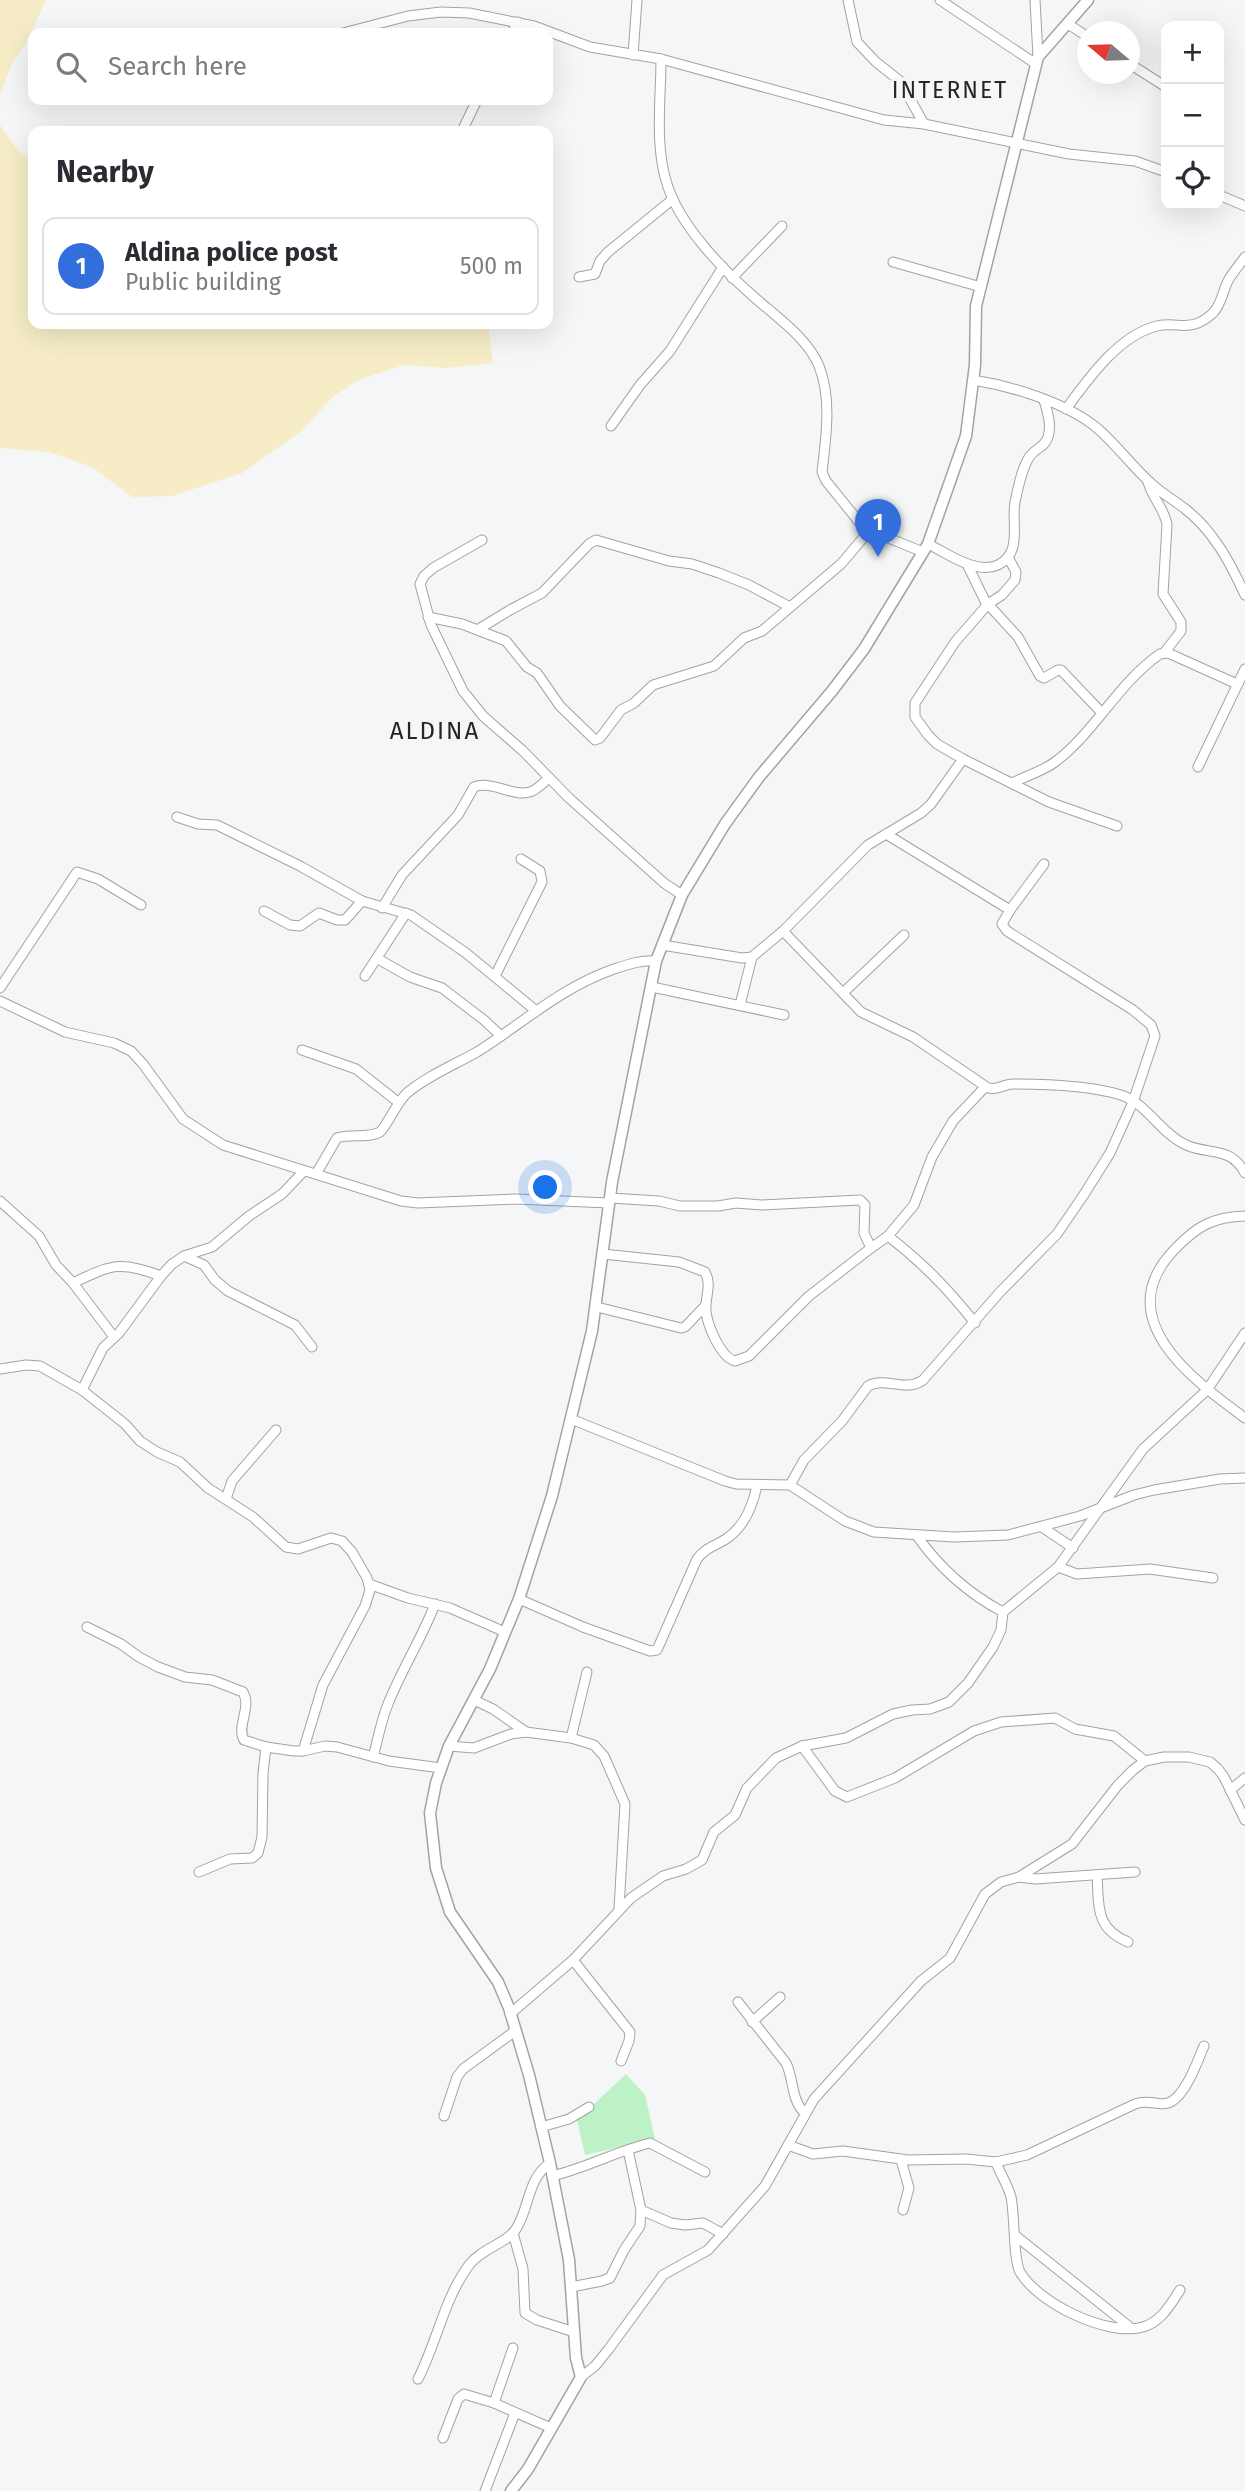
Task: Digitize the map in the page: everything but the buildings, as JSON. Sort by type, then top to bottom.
[{"type":"street","points":[[633,55],[637,0]]},
{"type":"street","points":[[848,0],[857,42],[900,81],[924,124]]},
{"type":"street","points":[[940,0],[1037,60]]},
{"type":"street","points":[[581,2377],[576,2358],[569,2260],[541,2127],[510,2014],[498,1982],[453,1918],[436,1868],[430,1813],[449,1746],[490,1670],[519,1599],[552,1496],[597,1307],[609,1201],[656,961],[662,944],[682,895],[741,802],[864,649],[925,548],[964,445],[973,380],[974,320],[1037,60],[1035,0]]},
{"type":"street","points":[[1037,60],[1088,0]]},
{"type":"street","points":[[361,28],[408,16],[457,12],[539,28]]},
{"type":"street","points":[[515,28],[518,22]]},
{"type":"street","points":[[1068,24],[1077,30]]},
{"type":"street","points":[[553,32],[590,47],[661,59],[872,117],[1016,141],[1069,154],[1135,161],[1161,170]]},
{"type":"street","points":[[661,59],[661,147],[664,174],[673,199],[697,236],[723,267],[794,332],[816,359],[826,400],[824,477],[854,518],[869,531],[967,564],[994,567],[1008,557],[1014,536],[1015,501],[1030,457],[1044,444],[1048,436],[1049,423],[1044,400]]},
{"type":"street","points":[[1140,71],[1161,84]]},
{"type":"street","points":[[464,126],[475,105]]},
{"type":"street","points":[[1224,197],[1245,206]]},
{"type":"street","points":[[579,277],[595,274],[600,261],[608,252],[673,199]]},
{"type":"street","points":[[733,278],[782,226]]},
{"type":"street","points":[[1066,409],[1090,378],[1116,349],[1126,342],[1154,327],[1187,326],[1212,314],[1221,301],[1232,274],[1245,257]]},
{"type":"street","points":[[893,262],[981,288]]},
{"type":"street","points":[[611,426],[640,385],[670,351],[723,267]]},
{"type":"street","points":[[973,380],[1004,386],[1044,400],[1066,409],[1096,427],[1147,479],[1186,509],[1209,532],[1234,570],[1245,595]]},
{"type":"street","points":[[1012,783],[1052,765],[1087,731],[1125,685],[1155,657],[1164,653],[1181,627],[1181,622],[1163,594],[1167,525],[1165,514],[1147,479]]},
{"type":"street","points":[[428,618],[462,624],[509,643],[527,667],[537,673],[560,706],[595,740],[600,738],[621,710],[634,704],[653,685],[715,666],[744,638],[762,631],[841,564],[869,531]]},
{"type":"street","points":[[482,540],[424,576],[421,590],[428,618],[457,680],[483,716],[664,883],[682,895]]},
{"type":"street","points":[[477,630],[542,593],[596,540],[719,573],[749,585],[790,607]]},
{"type":"street","points":[[1008,557],[1016,572],[1015,580],[1002,595],[988,604],[955,642],[916,698],[915,717],[937,744],[963,759],[1049,802],[1117,826]]},
{"type":"street","points":[[967,564],[988,604],[1017,637],[1040,676],[1044,678],[1061,670],[1102,713]]},
{"type":"street","points":[[1164,653],[1237,684]]},
{"type":"street","points":[[1198,767],[1245,669]]},
{"type":"street","points":[[740,1005],[752,957],[782,931],[853,858],[922,813],[963,759]]},
{"type":"street","points":[[382,908],[402,875],[458,815],[474,787],[484,785],[526,792],[534,790],[549,778]]},
{"type":"street","points":[[177,817],[198,824],[217,825],[300,866],[362,901],[406,913],[449,940],[535,1010]]},
{"type":"street","points":[[886,834],[1010,910]]},
{"type":"street","points":[[495,976],[542,882],[540,871],[521,859]]},
{"type":"street","points":[[790,1485],[804,1460],[842,1421],[868,1386],[874,1383],[909,1387],[918,1383],[937,1366],[1000,1292],[1057,1234],[1110,1153],[1133,1102],[1155,1035],[1153,1027],[1133,1010],[1075,976],[1002,927],[1010,910],[1044,864]]},
{"type":"street","points":[[0,988],[77,872],[98,879],[141,905]]},
{"type":"street","points":[[264,911],[290,925],[300,926],[319,913],[345,920],[362,901]]},
{"type":"street","points":[[365,976],[406,913]]},
{"type":"street","points":[[782,931],[861,1012],[913,1037],[985,1087],[997,1089],[1014,1084],[1096,1090],[1123,1096],[1185,1145],[1221,1152],[1244,1170]]},
{"type":"street","points":[[843,993],[904,935]]},
{"type":"street","points":[[662,944],[742,958],[752,957]]},
{"type":"street","points":[[378,959],[410,977],[442,988],[501,1036]]},
{"type":"street","points":[[316,1174],[337,1138],[379,1132],[398,1102],[411,1090],[501,1036],[535,1010],[586,979],[638,961],[656,961]]},
{"type":"street","points":[[652,987],[785,1015]]},
{"type":"street","points":[[0,1001],[65,1032],[124,1047],[137,1058],[183,1119],[229,1148],[380,1195],[418,1203],[515,1199],[659,1201],[680,1206],[736,1203],[774,1205],[860,1200],[865,1205],[864,1233],[871,1248]]},
{"type":"street","points":[[302,1049],[356,1069],[398,1102]]},
{"type":"street","points":[[705,1306],[709,1326],[722,1353],[731,1360],[741,1360],[760,1347],[809,1296],[888,1236],[914,1205],[932,1157],[953,1121],[985,1087]]},
{"type":"street","points":[[82,1390],[103,1348],[134,1314],[172,1264],[184,1256],[209,1248],[282,1194],[304,1171]]},
{"type":"street","points":[[0,1201],[39,1236],[56,1265],[114,1337]]},
{"type":"street","points":[[1245,1216],[1221,1217],[1202,1226],[1184,1240],[1163,1265],[1151,1290],[1149,1311],[1155,1329],[1198,1383],[1245,1418]]},
{"type":"street","points":[[888,1236],[944,1284],[975,1323]]},
{"type":"street","points":[[204,1265],[209,1248]]},
{"type":"street","points":[[597,1307],[681,1328],[705,1306],[708,1296],[707,1274],[702,1269],[679,1262],[603,1254]]},
{"type":"street","points":[[184,1256],[204,1265],[228,1291],[295,1325],[312,1347]]},
{"type":"street","points":[[73,1283],[118,1265],[161,1276]]},
{"type":"street","points":[[510,2014],[573,1960],[603,1930],[618,1909],[658,1879],[702,1860],[714,1832],[735,1815],[747,1788],[776,1758],[802,1746],[846,1738],[893,1714],[930,1709],[949,1702],[968,1682],[993,1647],[1001,1630],[1003,1612],[1058,1567],[1143,1449],[1207,1390],[1245,1333]]},
{"type":"street","points":[[0,1369],[26,1364],[40,1366],[82,1390],[116,1416],[140,1441],[177,1460],[208,1488],[253,1517],[290,1549],[305,1547],[327,1538],[339,1538],[352,1552],[369,1584],[368,1598],[323,1685],[303,1751]]},
{"type":"street","points":[[571,1419],[725,1481],[790,1485],[845,1521],[867,1531],[917,1536],[1008,1535],[1101,1509],[1154,1490],[1220,1479],[1245,1478]]},
{"type":"street","points":[[226,1499],[232,1481],[276,1430]]},
{"type":"street","points":[[519,1599],[583,1627],[650,1651],[657,1650],[697,1559],[705,1550],[737,1529],[751,1506],[757,1485]]},
{"type":"street","points":[[1042,1527],[1073,1548]]},
{"type":"street","points":[[917,1536],[949,1573],[972,1593],[1003,1612]]},
{"type":"street","points":[[1058,1567],[1077,1574],[1150,1569],[1213,1578]]},
{"type":"street","points":[[369,1584],[408,1598],[450,1608],[505,1632]]},
{"type":"street","points":[[373,1757],[388,1704],[435,1604]]},
{"type":"street","points":[[87,1628],[121,1644],[158,1667],[243,1692],[246,1699],[241,1737],[244,1740],[266,1747],[303,1751],[331,1746],[373,1757],[441,1768]]},
{"type":"street","points":[[570,1738],[587,1672]]},
{"type":"street","points":[[474,1700],[526,1732]]},
{"type":"street","points":[[802,1746],[835,1791],[847,1797],[895,1778],[974,1731],[1001,1722],[1055,1718],[1075,1730],[1114,1736],[1145,1761]]},
{"type":"street","points":[[449,1746],[474,1748],[526,1732],[591,1743],[602,1753],[623,1799],[625,1811],[618,1909]]},
{"type":"street","points":[[199,1872],[230,1859],[251,1858],[258,1853],[262,1837],[266,1747]]},
{"type":"street","points":[[512,2491],[528,2469],[581,2377],[601,2358],[663,2276],[708,2250],[765,2186],[805,2113],[826,2085],[921,1982],[950,1958],[985,1894],[1001,1882],[1019,1877],[1072,1844],[1124,1777],[1145,1761],[1164,1757],[1189,1757],[1210,1762],[1219,1769],[1245,1821]]},
{"type":"street","points":[[1230,1790],[1245,1778]]},
{"type":"street","points":[[1019,1877],[1035,1879],[1135,1872]]},
{"type":"street","points":[[1097,1875],[1102,1919],[1106,1928],[1128,1942]]},
{"type":"street","points":[[573,1960],[629,2032],[629,2041],[621,2061]]},
{"type":"street","points":[[752,2022],[780,1997]]},
{"type":"street","points":[[738,2002],[786,2063],[792,2073],[797,2104],[805,2113]]},
{"type":"street","points":[[444,2116],[457,2077],[463,2069],[515,2031]]},
{"type":"street","points":[[788,2145],[813,2154],[843,2151],[901,2160],[996,2162],[1027,2155],[1143,2101],[1166,2104],[1173,2101],[1191,2077],[1204,2046]]},
{"type":"street","points":[[541,2127],[569,2119],[589,2107]]},
{"type":"street","points":[[552,2176],[654,2144],[705,2172]]},
{"type":"street","points":[[571,2287],[610,2278],[636,2233],[641,2210],[628,2150]]},
{"type":"street","points":[[901,2160],[909,2188],[903,2210]]},
{"type":"street","points":[[996,2162],[1010,2196],[1018,2267],[1026,2280],[1046,2297],[1093,2324],[1142,2328],[1154,2322],[1167,2310],[1180,2290]]},
{"type":"street","points":[[418,2379],[454,2291],[467,2268],[477,2256],[513,2233],[519,2224],[534,2182],[543,2168],[550,2163]]},
{"type":"street","points":[[641,2210],[671,2223],[703,2223],[723,2234]]},
{"type":"street","points":[[513,2233],[523,2269],[525,2313],[547,2324],[574,2332]]},
{"type":"street","points":[[1016,2236],[1131,2328]]},
{"type":"street","points":[[494,2403],[513,2348]]},
{"type":"street","points":[[443,2438],[461,2396],[468,2394],[551,2428]]},
{"type":"street","points":[[485,2491],[515,2413]]},
{"type":"green space","points":[[626,2074],[645,2095],[655,2139],[585,2155],[577,2120]]},
{"type":"sand","points":[[0,0],[46,0],[33,28],[28,28],[28,39],[12,64],[0,95]]},
{"type":"sand","points":[[0,125],[17,149],[28,158],[28,329],[489,329],[493,363],[447,368],[404,365],[358,380],[334,396],[299,433],[242,473],[172,496],[132,497],[92,467],[49,452],[0,448]]},
{"type":"place","name":"Aldina police post","points":[[878,557]]},
{"type":"district","name":"INTERNET","points":[[950,90]]},
{"type":"district","name":"ALDINA","points":[[435,731]]}]
